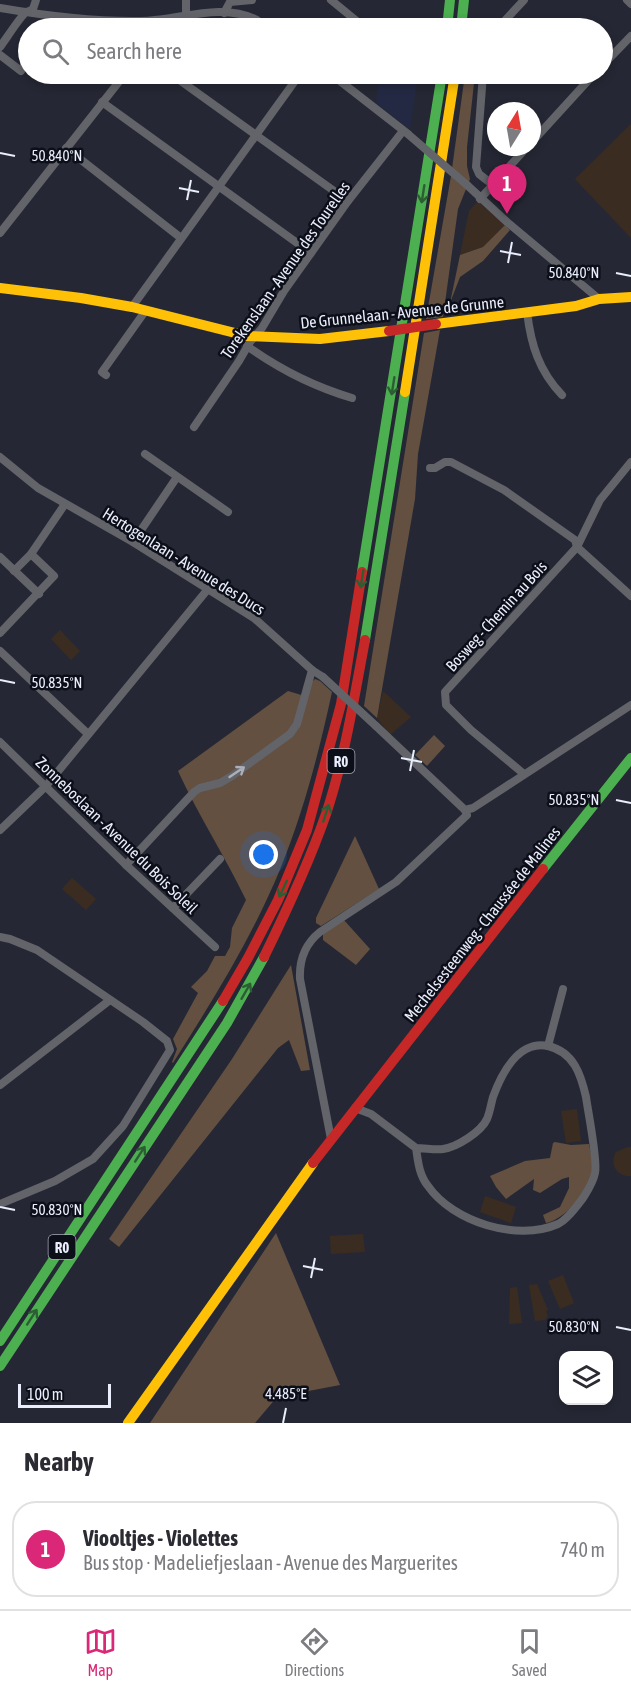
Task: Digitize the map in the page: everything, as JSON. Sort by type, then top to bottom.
[{"type":"main road","points":[[448,18],[450,0]]},
{"type":"main road","points":[[462,18],[464,0]]},
{"type":"main road","name":"R0","points":[[0,1341],[216,1014],[259,938],[292,869],[302,841],[327,760],[341,704],[440,84]]},
{"type":"main road","name":"R0","points":[[0,1366],[227,1023],[258,970],[286,914],[327,813],[351,717],[374,594],[453,84]]},
{"type":"main road","name":"De Grunnelaan - Avenue de Grunne","points":[[0,288],[132,307],[255,337],[321,339],[576,306],[595,299],[631,297]]},
{"type":"main road","name":"Mechelsesteenweg - Chaussée de Malines","points":[[128,1423],[288,1196],[331,1139],[631,758]]},
{"type":"street","points":[[20,18],[33,9],[36,0]]},
{"type":"street","points":[[186,0],[186,15]]},
{"type":"street","points":[[224,13],[226,5],[234,1],[252,0]]},
{"type":"street","points":[[331,0],[353,18]]},
{"type":"street","points":[[507,18],[524,0]]},
{"type":"street","points":[[627,0],[631,4]]},
{"type":"street","points":[[234,1],[234,14]]},
{"type":"street","points":[[0,8],[69,18]]},
{"type":"street","points":[[178,18],[186,15],[224,13],[251,18]]},
{"type":"street","points":[[0,47],[18,23]]},
{"type":"street","points":[[613,55],[631,36]]},
{"type":"street","points":[[0,55],[18,69]]},
{"type":"street","points":[[0,233],[117,84]]},
{"type":"street","points":[[185,84],[348,201]]},
{"type":"street","points":[[132,307],[293,84]]},
{"type":"street","points":[[344,84],[467,185],[480,199],[595,299]]},
{"type":"street","points":[[482,84],[476,167],[479,174],[493,186]]},
{"type":"street","points":[[541,132],[585,84]]},
{"type":"street","points":[[102,102],[311,253]]},
{"type":"street","name":"Torekenslaan - Avenue des Tourelles","points":[[194,427],[348,201],[406,133]]},
{"type":"street","points":[[66,148],[181,238]]},
{"type":"street","points":[[480,199],[519,156]]},
{"type":"street","points":[[106,375],[102,372],[146,310]]},
{"type":"street","points":[[527,312],[530,338],[536,356],[551,383],[562,395]]},
{"type":"street","points":[[248,346],[292,373],[331,392],[352,398]]},
{"type":"street","points":[[145,454],[228,512]]},
{"type":"street","name":"Hertogenlaan - Avenue des Ducs","points":[[0,457],[38,488],[133,542],[254,618],[312,670],[323,676],[465,810]]},
{"type":"street","points":[[430,468],[448,462],[492,483],[562,530],[574,540],[577,547],[631,596]]},
{"type":"street","name":"Bosweg - Chemin au Bois","points":[[524,774],[471,730],[446,705],[445,692],[577,547],[600,500],[631,462]]},
{"type":"street","points":[[133,542],[177,477]]},
{"type":"street","points":[[14,571],[31,554],[65,504]]},
{"type":"street","points":[[0,633],[54,576],[31,554]]},
{"type":"street","points":[[0,557],[39,594]]},
{"type":"street","points":[[0,830],[46,786],[207,589]]},
{"type":"street","points":[[0,651],[88,734]]},
{"type":"street","points":[[126,865],[200,788],[220,783],[290,735],[297,723],[312,670]]},
{"type":"street","points":[[331,1139],[299,969],[304,952],[312,938],[396,882],[467,815],[465,810],[473,808],[631,705]]},
{"type":"street","name":"Zonneboslaan - Avenue du Bois Soleil","points":[[0,742],[126,865],[215,947]]},
{"type":"street","points":[[173,908],[220,858]]},
{"type":"street","points":[[0,938],[10,939],[37,950],[143,1022],[167,1041],[170,1050],[123,1126],[93,1159],[55,1181],[0,1204]]},
{"type":"street","points":[[548,1046],[563,989]]},
{"type":"street","points":[[0,1085],[110,1000]]},
{"type":"street","points":[[358,1104],[416,1148],[444,1149],[467,1140],[487,1121],[501,1078],[512,1060],[524,1050],[548,1046],[565,1055],[575,1064],[581,1076],[588,1109],[596,1172],[590,1188],[577,1207],[560,1223],[537,1230],[508,1229],[479,1224],[446,1206],[427,1186],[419,1170],[416,1148]]},
{"type":"shaded area","points":[[378,84],[417,84],[410,129],[376,103]]},
{"type":"shaded area","points":[[464,84],[474,84],[467,147],[470,179],[458,209],[443,317],[426,319],[451,176]]},
{"type":"shaded area","points":[[631,124],[631,238],[575,179]]},
{"type":"shaded area","points":[[478,201],[505,225],[483,247],[460,255],[469,211]]},
{"type":"shaded area","points":[[505,225],[510,230],[483,261],[460,277],[450,303],[460,255],[483,247]]},
{"type":"shaded area","points":[[440,330],[418,454],[415,499],[377,718],[364,706],[424,333]]},
{"type":"shaded area","points":[[60,630],[80,651],[71,660],[51,639]]},
{"type":"shaded area","points":[[315,679],[332,692],[310,781],[289,846],[270,893],[245,943],[173,1063],[177,1049],[173,1039],[198,993],[191,987],[207,971],[215,956],[225,956],[230,947],[232,928],[246,900],[178,771],[288,691],[308,697]]},
{"type":"shaded area","points":[[383,691],[411,717],[390,735],[377,718]]},
{"type":"shaded area","points":[[434,735],[445,746],[427,766],[415,755]]},
{"type":"shaded area","points":[[355,836],[379,889],[321,926],[316,923],[316,918]]},
{"type":"shaded area","points":[[72,878],[96,899],[86,910],[62,889]]},
{"type":"shaded area","points":[[343,919],[370,949],[356,965],[323,940],[323,933]]},
{"type":"shaded area","points":[[291,965],[310,1070],[301,1071],[289,1040],[278,1048],[119,1247],[109,1239],[232,1059]]},
{"type":"shaded area","points":[[577,1109],[581,1141],[566,1143],[561,1111]]},
{"type":"shaded area","points":[[555,1142],[571,1145],[589,1144],[594,1172],[588,1187],[576,1203],[561,1216],[546,1223],[543,1215],[560,1207],[569,1188],[569,1177],[540,1193],[533,1190],[534,1179],[506,1199],[490,1176],[525,1161],[550,1158]]},
{"type":"shaded area","points":[[631,1147],[631,1176],[618,1172],[613,1161],[616,1152]]},
{"type":"shaded area","points":[[485,1196],[516,1207],[511,1223],[480,1212]]},
{"type":"shaded area","points":[[276,1233],[340,1385],[277,1397],[255,1423],[150,1423]]},
{"type":"shaded area","points":[[363,1234],[365,1252],[331,1254],[330,1236]]},
{"type":"shaded area","points":[[563,1275],[574,1303],[560,1309],[548,1281]]},
{"type":"shaded area","points":[[537,1284],[548,1310],[546,1311],[548,1316],[545,1320],[535,1321],[529,1285]]},
{"type":"shaded area","points":[[517,1287],[522,1323],[509,1324],[510,1288]]},
{"type":"traffic: fast","points":[[448,18],[450,0]]},
{"type":"traffic: fast","points":[[462,18],[464,0]]},
{"type":"traffic: fast","points":[[362,572],[440,84]]},
{"type":"traffic: fast","points":[[365,640],[405,392]]},
{"type":"traffic: fast","points":[[543,869],[631,758]]},
{"type":"traffic: fast","points":[[0,1366],[227,1023],[264,957]]},
{"type":"traffic: fast","points":[[0,1341],[223,1001]]},
{"type":"traffic: slow","points":[[405,392],[453,84]]},
{"type":"traffic: slow","points":[[0,288],[132,307],[247,336],[320,339],[389,331]]},
{"type":"traffic: slow","points":[[436,324],[576,306],[599,299],[631,297]]},
{"type":"traffic: slow","points":[[128,1423],[313,1163]]},
{"type":"traffic: jam","points":[[389,331],[436,324]]},
{"type":"traffic: jam","points":[[223,1001],[278,900],[307,830],[341,704],[362,572]]},
{"type":"traffic: jam","points":[[264,957],[297,886],[333,793],[365,640]]},
{"type":"traffic: jam","points":[[313,1163],[543,869]]},
{"type":"place","name":"Viooltjes - Violettes","points":[[507,214]]}]
